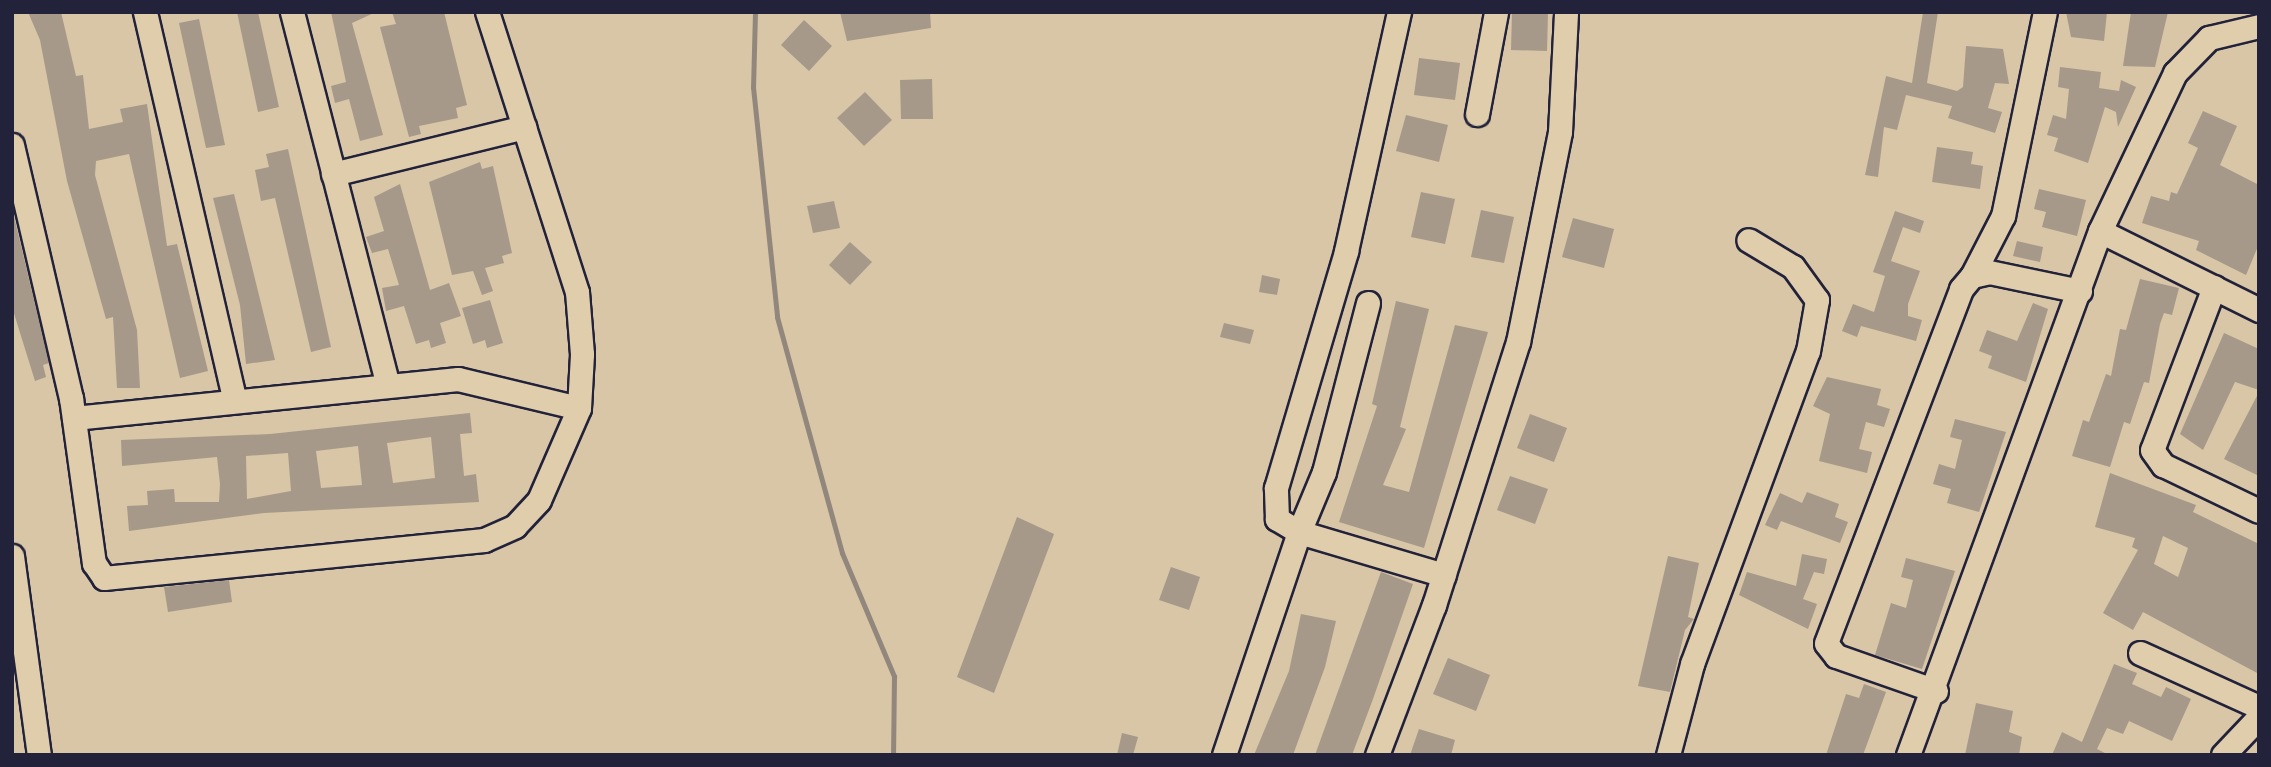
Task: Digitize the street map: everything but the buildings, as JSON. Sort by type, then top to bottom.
[{"type":"street","points":[[145,12],[235,401]]},
{"type":"street","points":[[292,12],[387,383]]},
{"type":"street","points":[[12,145],[74,418],[94,563],[104,578],[125,580],[484,540],[516,526],[540,500],[579,408],[577,292],[488,12]]},
{"type":"street","points":[[1399,12],[1346,251],[1276,488],[1277,519],[1300,533],[1444,575]]},
{"type":"street","points":[[1477,114],[1496,12]]},
{"type":"street","points":[[1377,755],[1444,575],[1518,342],[1560,132],[1566,12]]},
{"type":"street","points":[[1936,691],[1836,656],[1826,643],[1952,306],[1972,276],[2003,216],[2045,12]]},
{"type":"street","points":[[1908,755],[1936,691],[2100,231],[2175,73],[2209,38],[2247,22]]},
{"type":"street","points":[[333,174],[524,127]]},
{"type":"street","points":[[2100,231],[2259,310]]},
{"type":"street","points":[[1668,755],[1692,664],[1808,351],[1816,300],[1793,267],[1748,240]]},
{"type":"street","points":[[1972,276],[1989,272],[2080,291]]},
{"type":"street","points":[[2214,287],[2152,450],[2163,465],[2259,511]]},
{"type":"street","points":[[1224,755],[1300,533],[1324,472],[1368,303]]},
{"type":"street","points":[[74,418],[387,383],[458,379],[579,408]]},
{"type":"street","points":[[12,556],[39,755]]},
{"type":"street","points":[[2140,653],[2259,707]]},
{"type":"street","points":[[2223,755],[2259,718]]},
{"type":"waterway","points":[[755,12],[753,87],[777,317],[842,553],[894,676],[893,755]]}]
